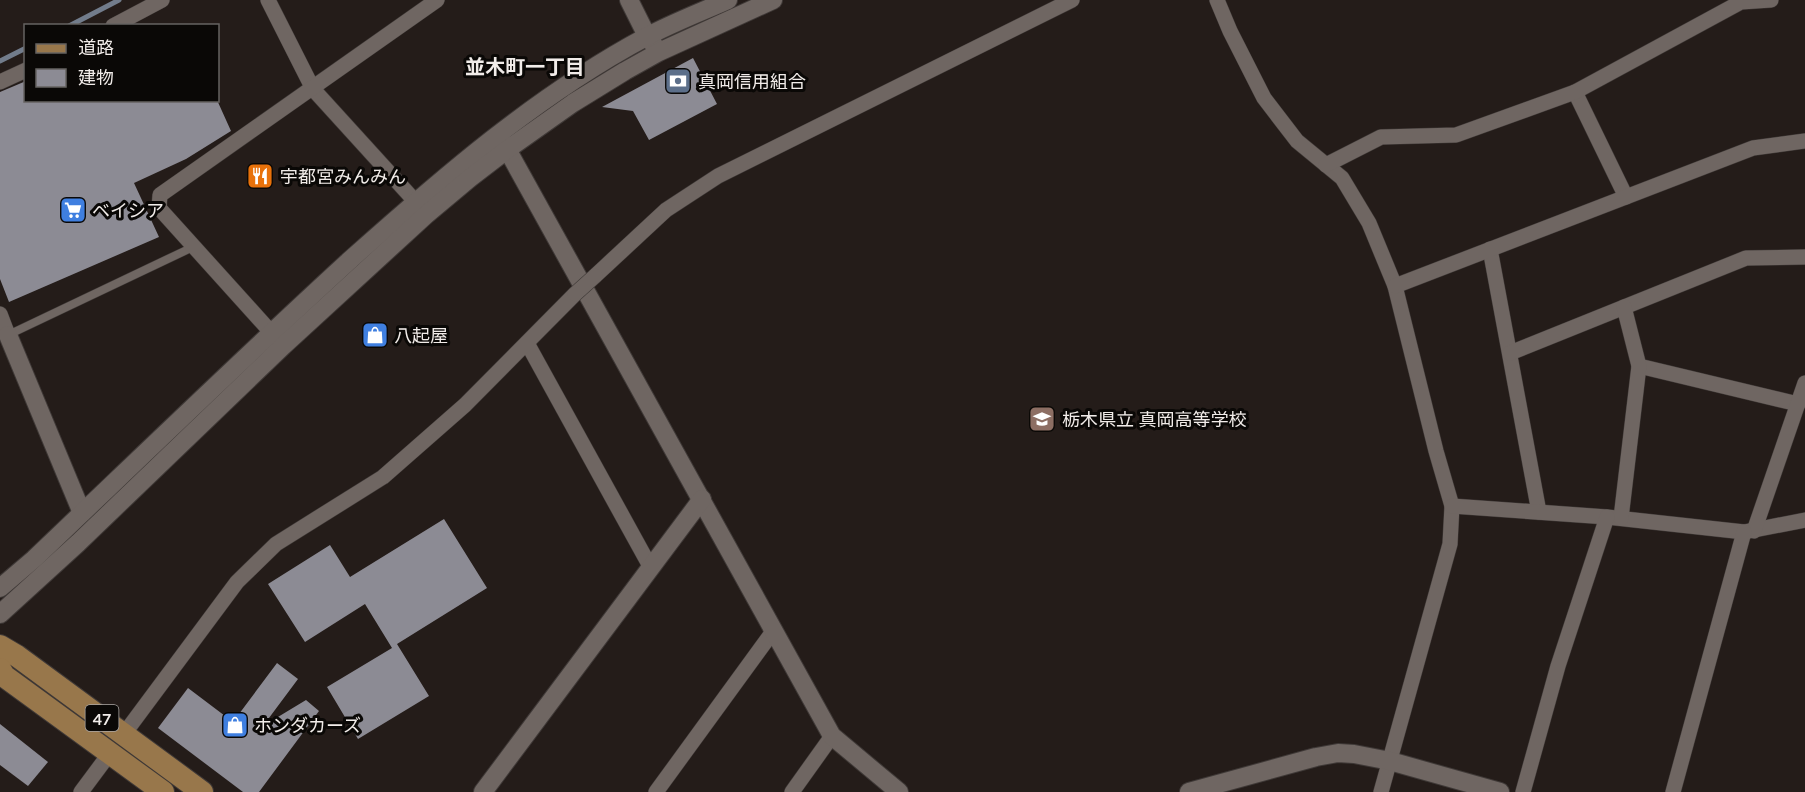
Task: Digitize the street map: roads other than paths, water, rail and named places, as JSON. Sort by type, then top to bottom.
[{"type":"main road","name":"47","points":[[0,646],[17,656],[202,792]]},
{"type":"main road","name":"47","points":[[0,669],[4,676],[163,792]]},
{"type":"street","points":[[117,24],[162,0]]},
{"type":"street","points":[[268,0],[313,89],[421,208]]},
{"type":"street","points":[[277,339],[159,208],[160,195],[437,0]]},
{"type":"street","points":[[629,0],[647,36],[659,52]]},
{"type":"street","points":[[0,588],[421,208],[470,178],[503,141],[555,92],[647,36],[729,0]]},
{"type":"street","points":[[503,141],[659,52],[773,0]]},
{"type":"street","points":[[124,734],[237,582],[276,544],[383,477],[465,405],[575,294],[666,210],[718,176],[1072,0]]},
{"type":"street","points":[[1217,0],[1264,98],[1297,141],[1342,178],[1370,223],[1395,286],[1452,506],[1450,544],[1381,792]]},
{"type":"street","points":[[1326,165],[1381,136],[1456,135],[1575,92],[1741,1],[1771,0]]},
{"type":"street","points":[[0,82],[24,71]]},
{"type":"street","points":[[1575,92],[1626,197]]},
{"type":"street","points":[[503,141],[832,736],[900,792]]},
{"type":"street","points":[[1395,286],[1753,148],[1805,141]]},
{"type":"street","points":[[1490,249],[1539,512]]},
{"type":"street","points":[[1510,352],[1746,258],[1805,257]]},
{"type":"street","points":[[1523,792],[1558,666],[1614,518],[1639,366],[1624,307]]},
{"type":"street","points":[[0,314],[82,513]]},
{"type":"street","points":[[0,614],[78,543],[277,339]]},
{"type":"street","points":[[526,343],[651,568]]},
{"type":"street","points":[[1639,366],[1798,404]]},
{"type":"street","points":[[1673,792],[1749,531],[1805,383]]},
{"type":"street","points":[[483,792],[702,499]]},
{"type":"street","points":[[1452,506],[1749,531],[1805,520]]},
{"type":"street","points":[[656,792],[774,630]]},
{"type":"street","points":[[792,792],[832,736]]},
{"type":"street","points":[[81,792],[110,753]]},
{"type":"street","points":[[1189,792],[1327,755],[1354,754],[1390,761],[1500,792]]},
{"type":"lane","points":[[8,335],[194,247]]},
{"type":"waterway","points":[[73,24],[119,0]]},
{"type":"waterway","points":[[0,61],[24,49]]},
{"type":"place","name":"真岡信用組合","points":[[678,81]]},
{"type":"place","name":"宇都宮みんみん","points":[[260,176]]},
{"type":"place","name":"ベイシア","points":[[73,210]]},
{"type":"place","name":"八起屋","points":[[375,335]]},
{"type":"place","name":"栃木県立 真岡高等学校","points":[[1042,419]]},
{"type":"place","name":"ホンダカーズ","points":[[235,725]]},
{"type":"district","name":"並木町一丁目","points":[[525,66]]}]
